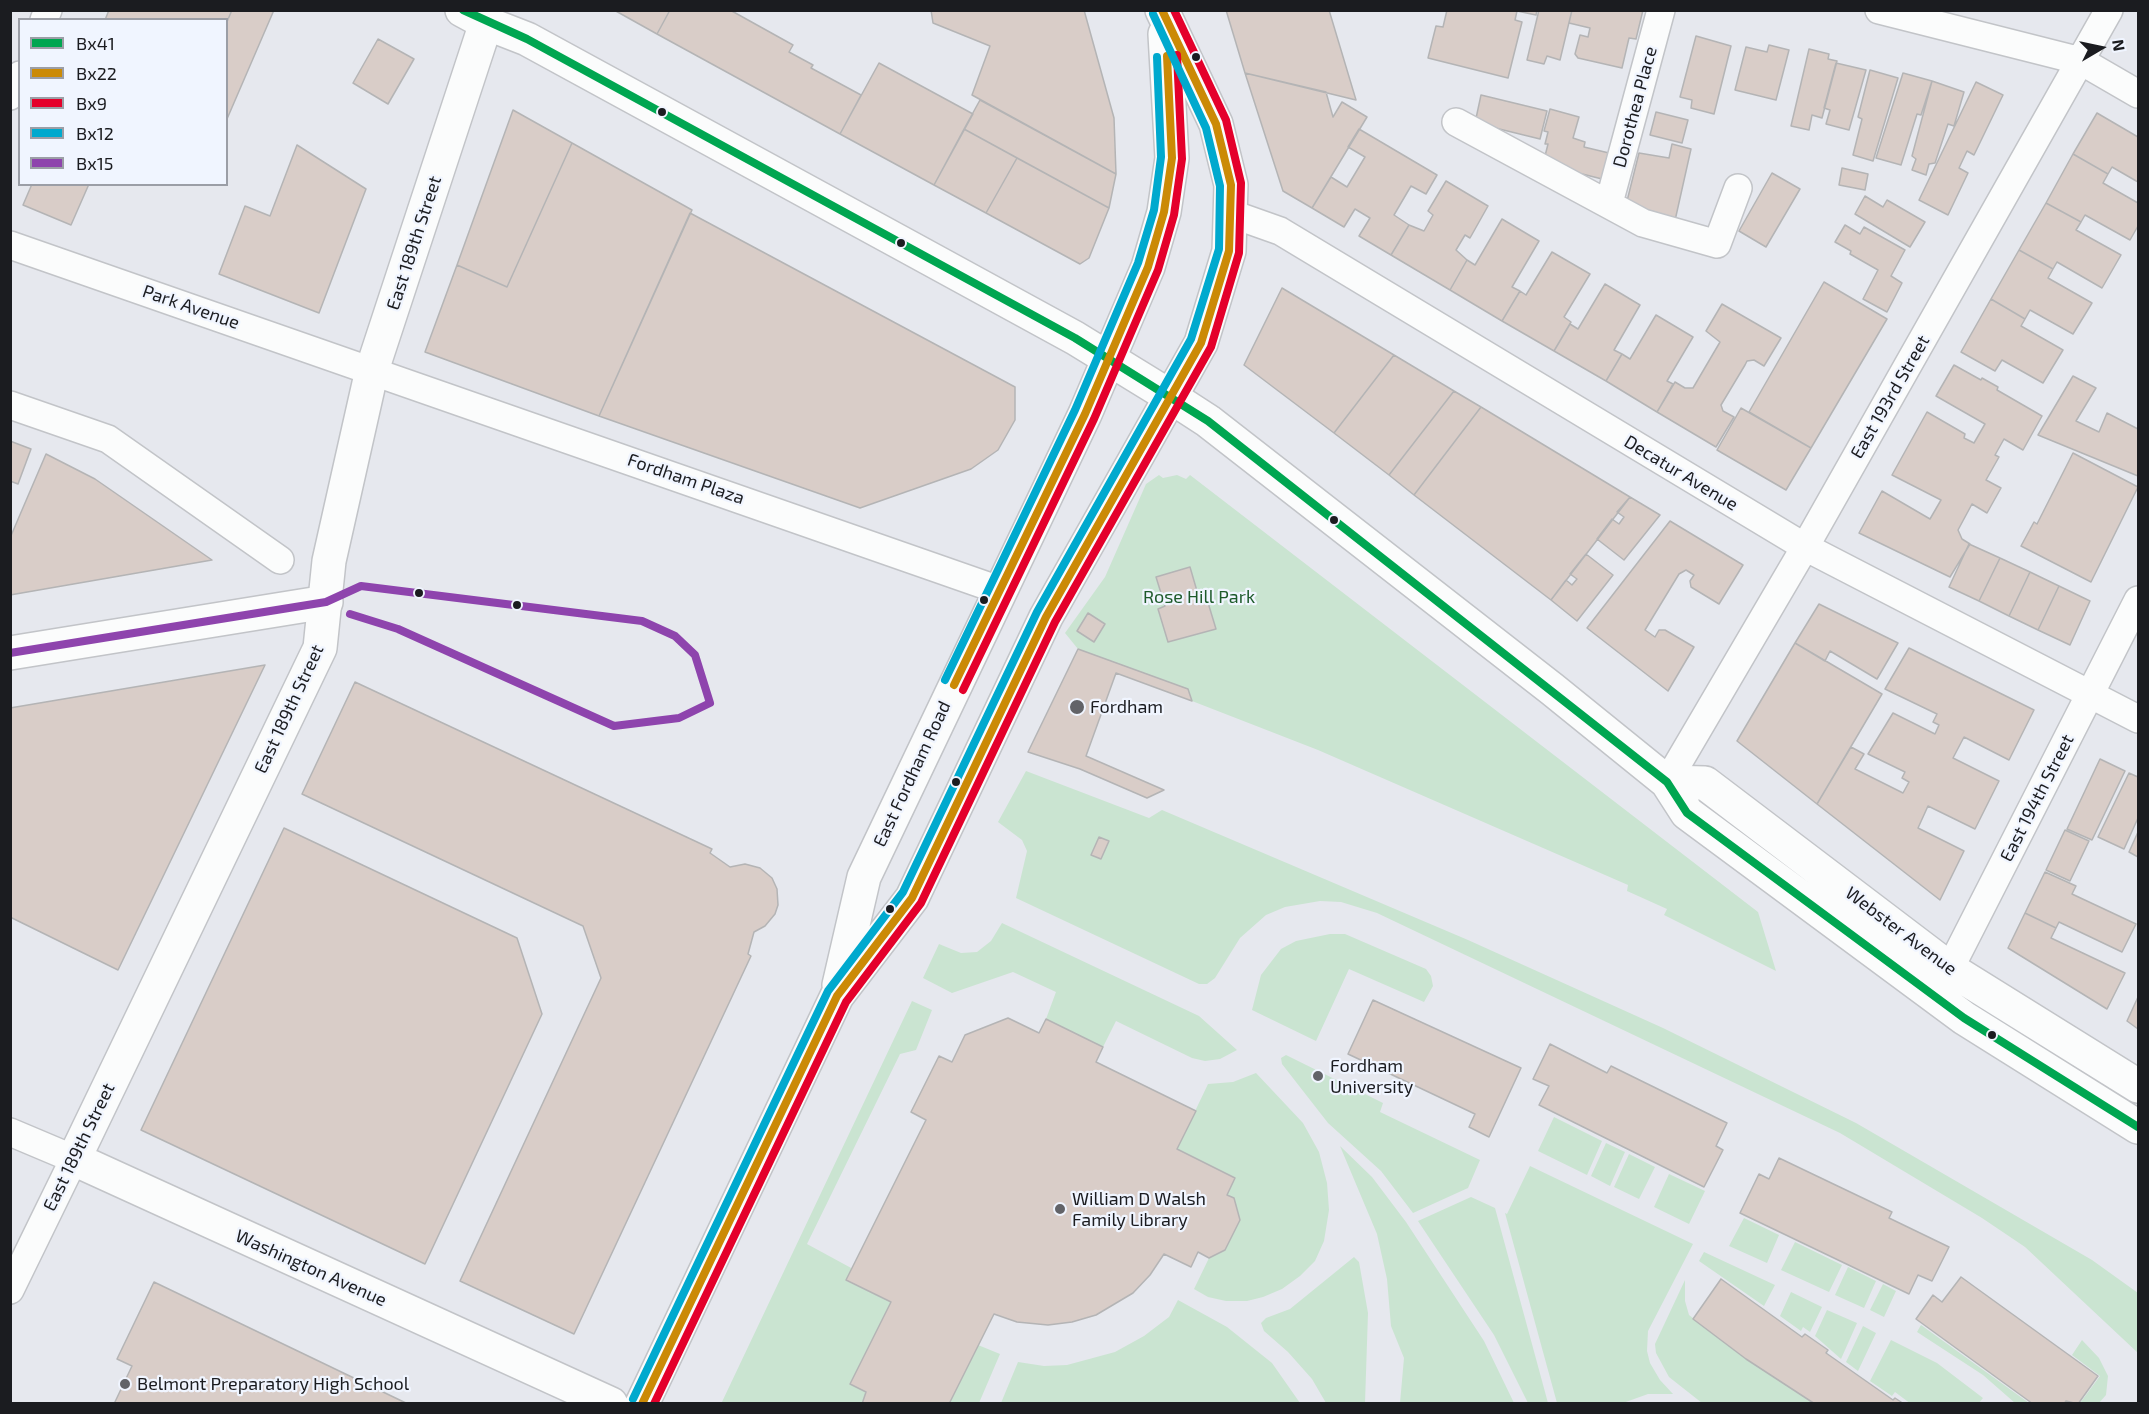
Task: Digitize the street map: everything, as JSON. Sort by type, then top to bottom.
[{"type":"main road","name":"East Fordham Road","points":[[642,1404],[837,996],[912,898],[1046,617],[1202,343],[1215,306],[1229,251],[1232,214],[1231,185],[1216,124],[1163,14]]},
{"type":"main road","name":"East Fordham Road","points":[[837,996],[864,877],[1110,358],[1158,238],[1169,186],[1171,128],[1163,14]]},
{"type":"main road","name":"Webster Avenue","points":[[474,17],[526,39],[1110,358],[1171,396],[1208,421],[1552,688],[1667,782],[1687,813],[1943,983],[2139,1086]]},
{"type":"main road","name":"East 189th Street","points":[[74,1159],[320,648],[328,561],[372,370],[474,17]]},
{"type":"main road","points":[[10,653],[326,602]]},
{"type":"main road","name":"Webster Avenue","points":[[1943,983],[1994,1037],[2139,1127]]},
{"type":"main road","name":"Washington Avenue","points":[[74,1159],[610,1404]]},
{"type":"street","name":"Dorothea Place","points":[[1610,203],[1661,10]]},
{"type":"street","points":[[1879,10],[2081,61],[2139,94]]},
{"type":"street","name":"East 193rd Street","points":[[1667,782],[1805,547],[2109,10]]},
{"type":"street","points":[[10,96],[18,79]]},
{"type":"street","points":[[1456,122],[1610,203],[1643,223],[1717,244],[1738,188]]},
{"type":"street","name":"Decatur Avenue","points":[[1232,214],[1280,231],[1805,547],[2139,719]]},
{"type":"street","name":"Park Avenue","points":[[10,245],[372,370]]},
{"type":"street","name":"Fordham Plaza","points":[[372,370],[999,590]]},
{"type":"street","points":[[10,405],[108,439],[280,560]]},
{"type":"street","name":"East 194th Street","points":[[1943,983],[2139,600]]},
{"type":"street","name":"Washington Avenue","points":[[10,1132],[74,1159]]},
{"type":"street","name":"East 189th Street","points":[[10,1290],[74,1159]]},
{"type":"green space","name":"Rose Hill Park","points":[[1159,475],[1163,478],[1177,475],[1186,479],[1190,475],[1758,912],[1776,971],[1664,915],[1667,909],[1627,891],[1628,885],[1318,750],[1192,701],[1188,689],[1078,649],[1065,633],[1105,577],[1146,484]]},
{"type":"green space","points":[[1026,771],[1149,818],[1162,810],[1468,940],[1663,1028],[1856,1123],[2092,1260],[2138,1293],[2138,1353],[2025,1247],[1982,1218],[1840,1133],[1377,913],[1341,902],[1320,901],[1285,907],[1266,915],[1240,938],[1215,978],[1207,984],[1199,984],[1016,898],[1027,851],[1022,840],[998,822]]},
{"type":"green space","points":[[1002,923],[1199,1016],[1237,1050],[1220,1059],[1205,1061],[1192,1058],[1116,1021],[1103,1047],[1046,1019],[1056,992],[1013,972],[952,993],[923,978],[939,944],[961,953],[977,952],[991,941]]},
{"type":"green space","points":[[1330,934],[1345,934],[1426,969],[1431,976],[1433,986],[1424,1002],[1349,969],[1316,1041],[1252,1010],[1261,975],[1281,949],[1296,941]]},
{"type":"green space","points":[[912,1001],[932,1010],[916,1050],[900,1054],[807,1244],[853,1269],[847,1281],[891,1302],[850,1384],[866,1392],[862,1403],[721,1404]]},
{"type":"green space","points":[[1286,1055],[1383,1103],[1380,1112],[1480,1160],[1468,1188],[1413,1213],[1381,1171],[1328,1123],[1282,1064],[1281,1058]]},
{"type":"green space","points":[[1256,1073],[1303,1123],[1319,1152],[1327,1183],[1329,1210],[1324,1241],[1315,1261],[1300,1276],[1282,1289],[1263,1297],[1247,1301],[1226,1301],[1208,1297],[1194,1289],[1209,1258],[1225,1249],[1240,1220],[1234,1198],[1227,1195],[1235,1178],[1177,1149],[1208,1084],[1233,1082]]},
{"type":"green space","points":[[1554,1117],[1602,1141],[1587,1175],[1538,1151]]},
{"type":"green space","points":[[1606,1143],[1625,1152],[1610,1186],[1591,1176]]},
{"type":"green space","points":[[1340,1146],[1372,1177],[1406,1222],[1484,1341],[1514,1403],[1400,1403],[1404,1358],[1391,1326],[1387,1279],[1377,1234]]},
{"type":"green space","points":[[1629,1154],[1655,1167],[1639,1199],[1614,1187]]},
{"type":"green space","points":[[1530,1166],[1693,1244],[1648,1331],[1647,1351],[1650,1363],[1660,1380],[1673,1394],[1648,1394],[1623,1403],[1557,1403],[1505,1213],[1507,1214]]},
{"type":"green space","points":[[1669,1174],[1705,1191],[1689,1224],[1654,1207]]},
{"type":"green space","points":[[1471,1197],[1495,1208],[1548,1403],[1528,1403],[1494,1335],[1418,1221]]},
{"type":"green space","points":[[1744,1218],[1779,1235],[1767,1263],[1729,1246]]},
{"type":"green space","points":[[1795,1242],[1842,1265],[1829,1292],[1781,1270]]},
{"type":"green space","points":[[1704,1252],[1775,1285],[1764,1306],[1699,1261]]},
{"type":"green space","points":[[1354,1257],[1359,1262],[1368,1313],[1365,1403],[1326,1403],[1312,1379],[1288,1352],[1264,1331],[1261,1323],[1266,1318],[1290,1309]]},
{"type":"green space","points":[[1848,1267],[1876,1281],[1864,1308],[1835,1295]]},
{"type":"green space","points":[[1685,1280],[1685,1301],[1689,1315],[1746,1359],[1815,1403],[1702,1403],[1669,1377],[1656,1353],[1655,1344]]},
{"type":"green space","points":[[1883,1284],[1896,1291],[1884,1317],[1870,1310]]},
{"type":"green space","points":[[1791,1292],[1822,1307],[1810,1332],[1803,1327],[1801,1331],[1780,1316]]},
{"type":"green space","points":[[1178,1300],[1227,1327],[1272,1363],[1300,1403],[1001,1403],[1018,1362],[1044,1366],[1067,1365],[1115,1352],[1144,1336],[1169,1317]]},
{"type":"green space","points":[[1827,1310],[1857,1323],[1841,1359],[1815,1336]]},
{"type":"green space","points":[[1921,1325],[2029,1403],[2015,1403],[1983,1375],[1917,1332]]},
{"type":"green space","points":[[1863,1326],[1876,1333],[1858,1371],[1846,1362]]},
{"type":"green space","points":[[1891,1340],[1937,1363],[1983,1398],[1979,1403],[1911,1404],[1895,1392],[1892,1396],[1870,1381]]},
{"type":"green space","points":[[2082,1340],[2099,1358],[2108,1376],[2106,1395],[2099,1403],[2080,1403],[2100,1376],[2072,1355]]},
{"type":"green space","points":[[978,1345],[1000,1354],[979,1403],[949,1404]]},
{"type":"building","points":[[109,10],[232,10],[228,19],[106,18]]},
{"type":"building","points":[[232,10],[274,10],[228,117],[228,19]]},
{"type":"building","points":[[614,10],[670,10],[657,34]]},
{"type":"building","points":[[670,10],[730,10],[793,45],[789,52],[813,65],[811,68],[861,95],[840,134],[657,34]]},
{"type":"building","points":[[931,10],[1084,10],[1114,118],[1116,174],[972,95],[990,46],[933,23]]},
{"type":"building","points":[[1226,10],[1329,10],[1356,100],[1245,73]]},
{"type":"building","points":[[1447,10],[1537,10],[1536,15],[1517,11],[1515,20],[1522,22],[1508,78],[1428,58],[1436,26],[1443,27]]},
{"type":"building","points":[[1539,10],[1572,10],[1560,60],[1547,56],[1544,64],[1527,60]]},
{"type":"building","points":[[1572,10],[1643,10],[1636,39],[1629,38],[1622,68],[1578,58],[1575,54],[1580,35],[1588,37],[1590,28],[1569,23]]},
{"type":"building","points":[[1696,36],[1731,46],[1714,114],[1691,108],[1692,100],[1680,97]]},
{"type":"building","points":[[378,39],[414,59],[388,104],[353,83]]},
{"type":"building","points":[[1769,45],[1789,50],[1776,100],[1735,90],[1746,47],[1767,52]]},
{"type":"building","points":[[1809,49],[1829,54],[1828,59],[1837,61],[1822,118],[1812,115],[1809,130],[1791,126]]},
{"type":"building","points":[[879,63],[973,114],[934,185],[840,134]]},
{"type":"building","points":[[1836,63],[1866,70],[1849,130],[1826,124],[1830,110],[1824,108]]},
{"type":"building","points":[[1870,70],[1898,78],[1873,161],[1853,155],[1862,119],[1858,117]]},
{"type":"building","points":[[1245,73],[1326,92],[1333,117],[1342,102],[1367,117],[1312,208],[1283,191]]},
{"type":"building","points":[[1903,73],[1932,81],[1921,115],[1917,114],[1901,165],[1876,158]]},
{"type":"building","points":[[1932,81],[1964,92],[1954,126],[1948,124],[1935,163],[1929,164],[1926,175],[1912,170],[1916,159],[1912,156]]},
{"type":"building","points":[[1976,82],[2003,95],[1974,155],[1967,151],[1959,168],[1968,173],[1948,215],[1919,200]]},
{"type":"building","points":[[1481,95],[1547,111],[1540,139],[1475,123]]},
{"type":"building","points":[[980,100],[1116,174],[1109,208],[964,129]]},
{"type":"building","points":[[1550,109],[1579,117],[1573,138],[1585,142],[1584,147],[1609,153],[1602,179],[1543,164],[1548,144],[1545,144],[1548,132],[1544,131]]},
{"type":"building","points":[[513,110],[572,143],[507,287],[457,265]]},
{"type":"building","points":[[1656,112],[1688,120],[1682,143],[1650,135]]},
{"type":"building","points":[[2097,113],[2138,137],[2138,182],[2112,167],[2108,174],[2073,154]]},
{"type":"building","points":[[964,129],[1017,158],[986,213],[934,185]]},
{"type":"building","points":[[1359,129],[1437,175],[1426,194],[1411,186],[1394,215],[1409,225],[1391,255],[1359,236],[1370,218],[1355,209],[1344,227],[1312,208],[1331,177],[1347,187],[1365,157],[1348,147]]},
{"type":"building","points":[[572,143],[692,210],[599,416],[425,352],[457,265],[507,287]]},
{"type":"building","points":[[1672,144],[1691,149],[1674,225],[1656,220],[1658,213],[1630,205],[1627,201],[1639,153],[1669,158]]},
{"type":"building","points":[[297,145],[366,189],[319,313],[219,274],[245,206],[270,216]]},
{"type":"building","points":[[2073,154],[2108,174],[2103,183],[2138,203],[2138,226],[2130,240],[2085,215],[2081,222],[2046,203]]},
{"type":"building","points":[[1017,158],[1109,208],[1089,258],[1080,264],[986,213]]},
{"type":"building","points":[[1842,168],[1868,174],[1865,190],[1839,185]]},
{"type":"building","points":[[1772,173],[1800,189],[1766,247],[1739,231]]},
{"type":"building","points":[[1446,181],[1488,206],[1470,238],[1465,235],[1456,250],[1467,260],[1450,290],[1391,255],[1409,225],[1424,231],[1433,215],[1428,211]]},
{"type":"building","points":[[31,186],[88,186],[71,225],[23,205]]},
{"type":"building","points":[[1865,196],[1883,207],[1887,200],[1925,222],[1910,247],[1855,214]]},
{"type":"building","points":[[2046,203],[2081,222],[2076,230],[2121,255],[2102,288],[2057,262],[2053,269],[2019,250]]},
{"type":"building","points":[[690,213],[1015,387],[1015,420],[998,450],[971,469],[860,508],[599,416]]},
{"type":"building","points":[[1502,219],[1539,241],[1512,287],[1520,291],[1502,321],[1450,290],[1467,260],[1475,265]]},
{"type":"building","points":[[1845,225],[1860,234],[1864,227],[1905,250],[1891,276],[1902,283],[1887,312],[1863,299],[1878,270],[1850,254],[1851,251],[1835,242]]},
{"type":"building","points":[[2019,250],[2053,269],[2048,278],[2092,303],[2073,334],[2030,310],[2025,319],[1991,299]]},
{"type":"building","points":[[1552,252],[1590,274],[1564,317],[1571,322],[1554,351],[1502,321],[1520,291],[1526,295]]},
{"type":"building","points":[[1824,282],[1887,319],[1811,448],[1749,412]]},
{"type":"building","points":[[1605,284],[1640,305],[1614,350],[1622,354],[1606,381],[1554,351],[1570,324],[1578,329]]},
{"type":"building","points":[[1282,288],[1394,355],[1334,433],[1244,365]]},
{"type":"building","points":[[1991,299],[2025,319],[2021,326],[2063,350],[2043,383],[2002,360],[1995,371],[1961,352]]},
{"type":"building","points":[[1722,304],[1781,338],[1764,366],[1754,360],[1747,361],[1721,405],[1723,411],[1734,417],[1716,447],[1657,412],[1675,382],[1685,388],[1693,388],[1720,342],[1706,331]]},
{"type":"building","points":[[1656,315],[1693,337],[1667,381],[1673,384],[1657,412],[1606,381],[1622,354],[1630,359]]},
{"type":"building","points":[[1394,355],[1454,391],[1389,475],[1334,433]]},
{"type":"building","points":[[1954,365],[1998,387],[1997,390],[2042,416],[2023,450],[2004,439],[1995,455],[1999,457],[1986,480],[2001,488],[1987,513],[1972,504],[1958,530],[1962,539],[1970,544],[1950,577],[1859,533],[1882,491],[1930,519],[1941,500],[1892,475],[1927,412],[1965,434],[1964,438],[1974,443],[1985,424],[1936,396]]},
{"type":"building","points":[[2073,376],[2096,388],[2076,421],[2099,432],[2107,413],[2138,429],[2138,476],[2038,435]]},
{"type":"building","points":[[1454,391],[1481,407],[1414,495],[1389,475]]},
{"type":"building","points":[[1481,407],[1630,497],[1551,600],[1414,495]]},
{"type":"building","points":[[1741,408],[1811,448],[1786,490],[1717,450]]},
{"type":"building","points":[[10,441],[31,449],[18,484],[10,481]]},
{"type":"building","points":[[2073,453],[2138,487],[2091,582],[2021,546],[2034,522],[2037,524]]},
{"type":"building","points":[[46,454],[95,479],[212,560],[10,595],[10,538]]},
{"type":"building","points":[[1630,497],[1660,515],[1624,560],[1597,539],[1612,519],[1619,524],[1624,517],[1617,512]]},
{"type":"building","points":[[1670,521],[1743,565],[1719,604],[1691,587],[1690,581],[1694,575],[1686,570],[1679,574],[1645,630],[1655,637],[1659,630],[1665,630],[1694,647],[1668,691],[1587,628]]},
{"type":"building","points":[[1969,544],[2000,558],[1979,601],[1949,587]]},
{"type":"building","points":[[1586,554],[1613,575],[1577,621],[1551,600],[1566,580],[1572,585],[1577,579],[1570,574]]},
{"type":"building","points":[[2000,558],[2030,572],[2009,616],[1979,601]]},
{"type":"building","points":[[1190,567],[1199,598],[1206,596],[1216,629],[1168,642],[1158,609],[1165,606],[1156,577]]},
{"type":"building","points":[[2030,572],[2059,586],[2038,630],[2009,616]]},
{"type":"building","points":[[2059,586],[2090,601],[2070,645],[2038,630]]},
{"type":"building","points":[[1819,604],[1898,643],[1877,679],[1830,651],[1825,661],[1795,643]]},
{"type":"building","points":[[1088,613],[1105,624],[1094,642],[1077,631]]},
{"type":"building","points":[[1795,643],[1882,694],[1817,804],[1737,741]]},
{"type":"building","points":[[1909,648],[2034,710],[2009,760],[1964,737],[1953,758],[1999,781],[1975,829],[1928,806],[1918,828],[1964,851],[1940,900],[1817,804],[1851,747],[1864,754],[1855,769],[1903,793],[1909,782],[1902,778],[1905,772],[1868,754],[1893,713],[1935,734],[1939,725],[1933,722],[1937,714],[1885,689]]},
{"type":"building","points":[[1078,649],[1188,689],[1192,701],[1116,673],[1086,756],[1164,790],[1147,798],[1080,769],[1028,752]]},
{"type":"building","points":[[265,665],[118,970],[10,917],[10,708]]},
{"type":"building","points":[[355,682],[712,849],[710,853],[730,867],[745,864],[760,868],[772,878],[777,889],[778,905],[775,914],[765,926],[754,932],[748,954],[751,956],[574,1334],[460,1281],[601,978],[583,926],[302,794]]},
{"type":"building","points":[[2100,759],[2125,771],[2092,840],[2067,829]]},
{"type":"building","points":[[2129,773],[2138,777],[2138,818],[2124,849],[2098,837]]},
{"type":"building","points":[[284,828],[517,938],[542,1014],[425,1264],[141,1130]]},
{"type":"building","points":[[2065,830],[2089,841],[2070,881],[2046,870]]},
{"type":"building","points":[[2138,832],[2138,857],[2129,852]]},
{"type":"building","points":[[1099,837],[1109,841],[1101,859],[1091,855]]},
{"type":"building","points":[[2045,872],[2076,886],[2072,894],[2136,924],[2122,952],[2059,922],[2056,928],[2025,913]]},
{"type":"building","points":[[2025,913],[2056,928],[2051,938],[2125,973],[2107,1009],[2008,948]]},
{"type":"building","points":[[2138,997],[2138,1029],[2127,1021]]},
{"type":"building","points":[[1373,1000],[1521,1068],[1489,1137],[1469,1127],[1475,1114],[1348,1054]]},
{"type":"building","name":"William D Walsh Family Library","points":[[1008,1018],[1039,1033],[1046,1019],[1103,1047],[1096,1062],[1196,1111],[1177,1149],[1235,1178],[1227,1195],[1234,1198],[1240,1220],[1225,1250],[1209,1258],[1198,1252],[1191,1267],[1164,1254],[1150,1275],[1133,1293],[1096,1315],[1072,1322],[1048,1325],[1017,1322],[994,1314],[949,1404],[862,1404],[866,1392],[850,1384],[891,1302],[846,1280],[926,1120],[911,1112],[939,1056],[952,1062],[965,1035]]},
{"type":"building","points":[[1550,1044],[1607,1073],[1611,1066],[1727,1123],[1716,1146],[1723,1150],[1704,1187],[1539,1105],[1549,1086],[1533,1079]]},
{"type":"building","points":[[1779,1158],[1892,1212],[1889,1218],[1949,1247],[1932,1281],[1918,1275],[1909,1294],[1740,1213],[1759,1174],[1769,1179]]},
{"type":"building","points":[[1961,1277],[2098,1376],[2078,1404],[2066,1401],[2064,1404],[2033,1404],[1916,1319],[1933,1295],[1942,1302]]},
{"type":"building","points":[[1721,1279],[1802,1337],[1805,1334],[1828,1350],[1826,1353],[1893,1400],[1895,1398],[1904,1404],[1815,1404],[1746,1359],[1693,1319]]},
{"type":"building","points":[[154,1282],[408,1404],[114,1404],[132,1366],[117,1359]]},
{"type":"transit line","name":"Bx41","points":[[463,10],[527,39],[1075,338],[1208,421],[1667,782],[1687,813],[1964,1018],[2138,1127]]},
{"type":"transit line","name":"Bx22","points":[[642,1404],[837,996],[912,898],[1046,617],[1201,343],[1229,251],[1231,185],[1216,124],[1162,10]]},
{"type":"transit line","name":"Bx9","points":[[654,1404],[846,1002],[921,903],[1055,622],[1211,347],[1239,253],[1241,183],[1226,120],[1174,10]]},
{"type":"transit line","name":"Bx12","points":[[633,1399],[828,991],[903,892],[1037,612],[1191,339],[1219,249],[1220,186],[1206,128],[1153,14]]},
{"type":"transit line","name":"Bx9","points":[[963,690],[1094,419],[1158,270],[1174,215],[1182,159],[1177,55]]},
{"type":"transit line","name":"Bx22","points":[[954,685],[1085,414],[1148,267],[1164,212],[1172,158],[1167,56]]},
{"type":"transit line","name":"Bx12","points":[[945,680],[1075,410],[1138,263],[1154,210],[1161,157],[1157,57]]},
{"type":"transit line","name":"Bx15","points":[[10,653],[326,602],[361,586],[642,621],[675,636],[695,655],[710,703]]},
{"type":"transit line","name":"Bx15","points":[[350,614],[398,629],[614,726],[679,718],[710,703]]},
{"type":"place","name":"Fordham","points":[[1077,707]]},
{"type":"place","name":"Fordham University","points":[[1318,1076]]},
{"type":"place","name":"William D Walsh Family Library","points":[[1060,1209]]},
{"type":"place","name":"Belmont Preparatory High School","points":[[125,1384]]}]
